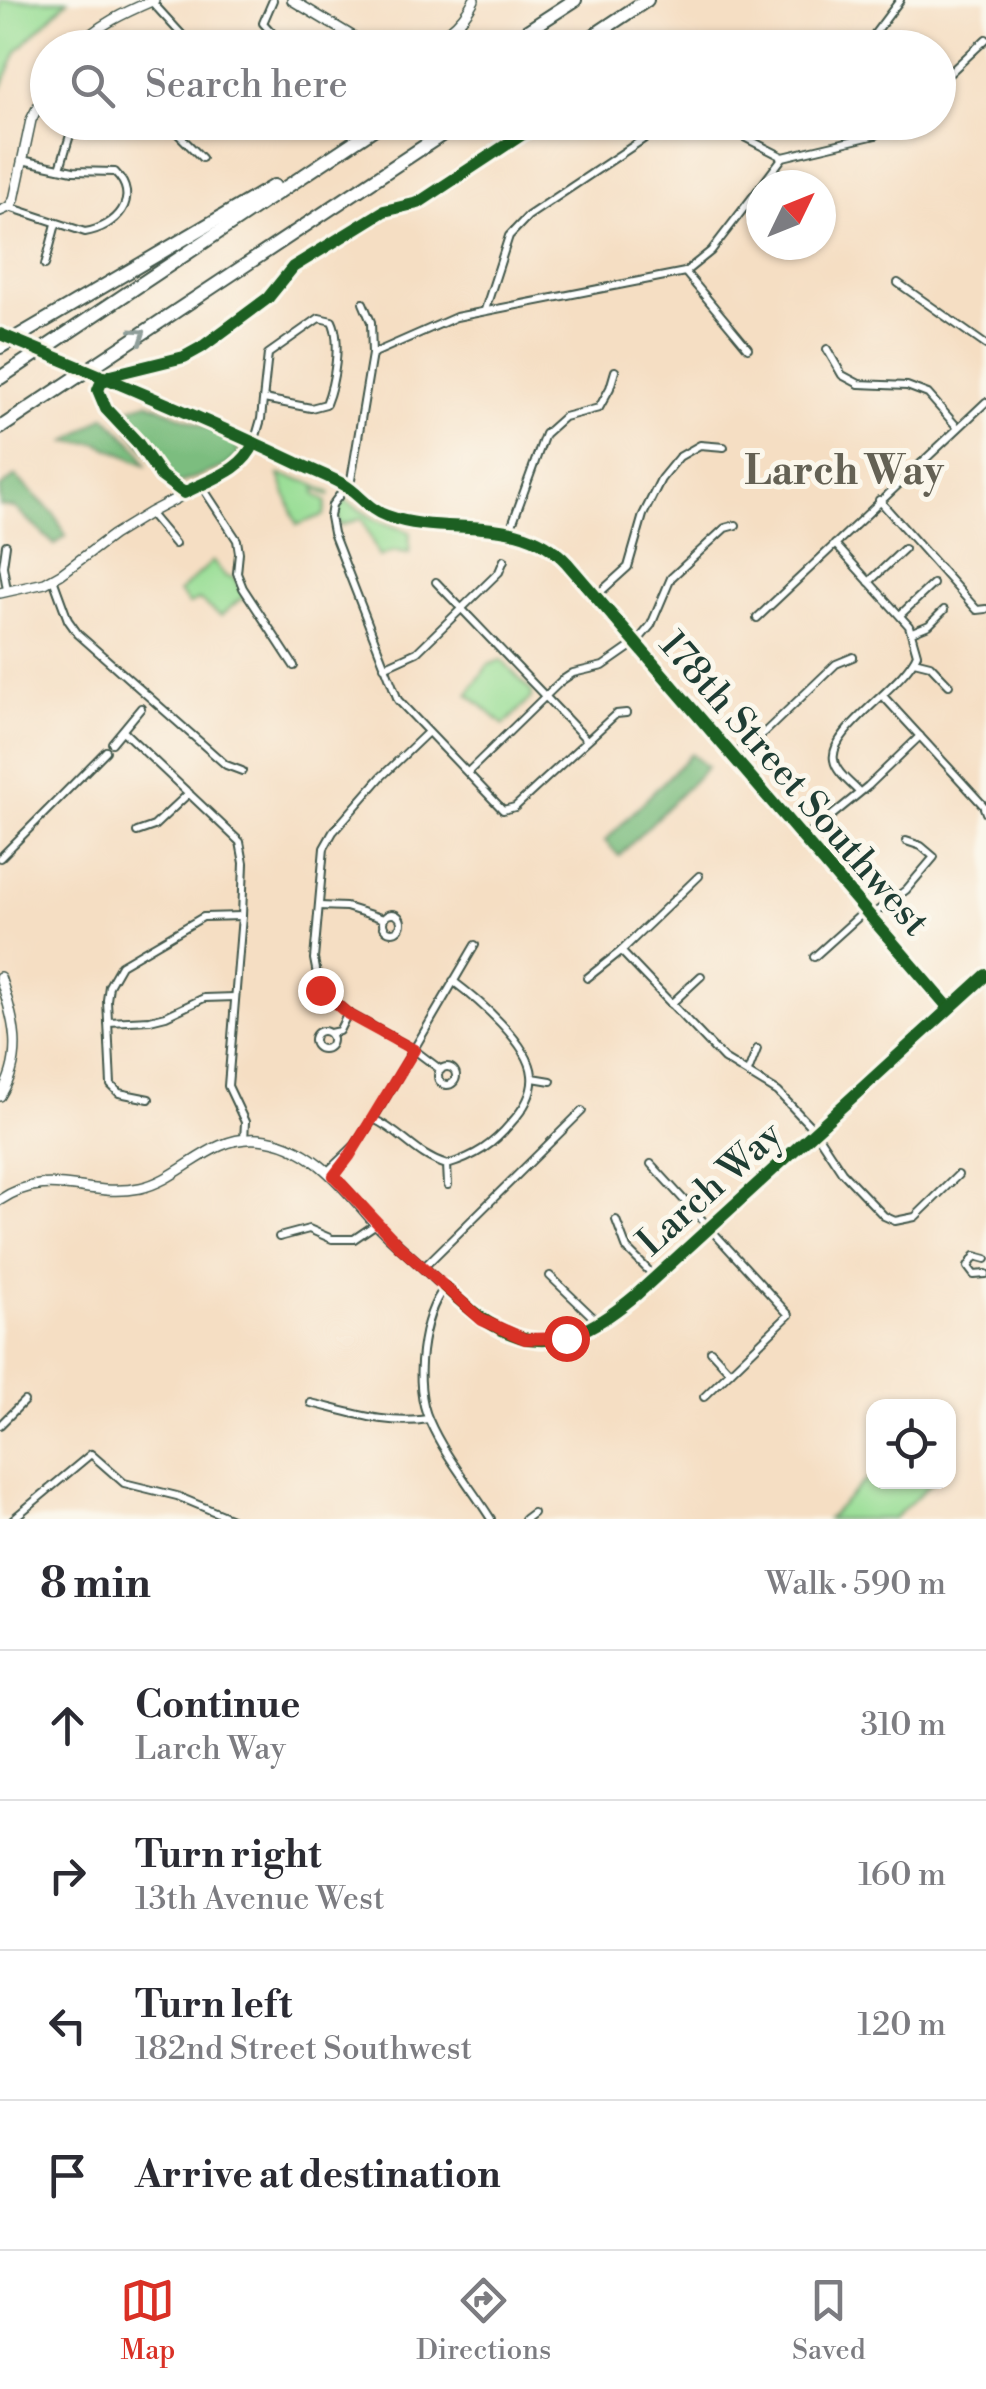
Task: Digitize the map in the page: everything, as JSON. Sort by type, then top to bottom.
[{"type":"highway","points":[[529,30],[575,0]]},
{"type":"highway","points":[[602,30],[647,0]]},
{"type":"highway","points":[[0,378],[358,140]]},
{"type":"highway","points":[[0,428],[433,140]]},
{"type":"highway","points":[[0,347],[196,229],[355,142]]},
{"type":"street","points":[[97,30],[153,0],[179,30]]},
{"type":"street","points":[[269,30],[262,23],[273,0]]},
{"type":"street","points":[[292,0],[334,30]]},
{"type":"street","points":[[450,30],[474,0]]},
{"type":"street","points":[[878,30],[900,0]]},
{"type":"street","points":[[956,67],[986,39]]},
{"type":"street","points":[[22,160],[85,172],[110,170],[120,176],[126,187],[128,199],[124,210],[96,230],[85,232],[5,209],[30,128]]},
{"type":"street","points":[[60,168],[69,140]]},
{"type":"street","points":[[184,140],[202,158]]},
{"type":"street","points":[[484,312],[510,236],[528,216],[642,140]]},
{"type":"street","points":[[756,140],[783,157]]},
{"type":"street","points":[[774,170],[783,157],[855,140]]},
{"type":"street","points":[[372,354],[442,322],[685,272],[712,252],[746,207]]},
{"type":"street","points":[[46,265],[56,224]]},
{"type":"street","points":[[685,272],[748,348]]},
{"type":"street","points":[[898,283],[986,345]]},
{"type":"street","points":[[363,303],[371,322],[372,354],[351,480],[332,505],[330,517],[398,700],[502,810],[508,811],[616,714],[626,713]]},
{"type":"street","points":[[6,545],[4,592],[53,578],[149,513],[236,468],[254,442],[271,350],[319,318],[332,321],[336,349],[328,401],[323,407],[308,408],[264,399]]},
{"type":"street","points":[[0,334],[254,442],[346,486],[386,516],[421,523],[510,530],[545,434],[564,417],[599,408],[614,371]]},
{"type":"street","points":[[827,349],[842,374],[859,384],[907,386],[928,394],[958,428]]},
{"type":"street","points":[[757,618],[986,402]]},
{"type":"street","points":[[596,596],[628,567],[644,515],[661,479],[678,457],[700,444],[724,447]]},
{"type":"street","points":[[201,484],[236,540],[240,553],[237,573],[242,588],[294,666]]},
{"type":"street","points":[[880,500],[976,610],[986,609]]},
{"type":"street","points":[[149,513],[175,544]]},
{"type":"street","points":[[468,772],[573,673],[603,666],[636,643],[651,626],[671,578],[725,528],[736,525]]},
{"type":"street","name":"178th Street Southwest","points":[[510,530],[533,536],[552,548],[949,1008]]},
{"type":"street","points":[[835,544],[912,632],[915,658],[884,696],[842,734],[835,747],[833,758],[838,768],[859,792]]},
{"type":"street","points":[[869,582],[904,550]]},
{"type":"street","points":[[384,666],[417,652],[499,572],[504,560]]},
{"type":"street","points":[[53,578],[68,620],[78,634],[226,765],[242,771]]},
{"type":"street","points":[[436,582],[586,739]]},
{"type":"street","points":[[900,615],[933,584]]},
{"type":"street","points":[[912,632],[924,628],[944,610]]},
{"type":"street","points":[[732,756],[764,732],[836,664],[852,657]]},
{"type":"street","points":[[915,658],[930,666],[949,685]]},
{"type":"street","points":[[884,696],[986,813]]},
{"type":"street","points":[[112,744],[141,708]]},
{"type":"street","points":[[123,732],[240,842],[244,863],[242,916],[228,1086],[244,1122],[244,1140]]},
{"type":"street","points":[[428,732],[381,777],[324,848],[314,958],[320,990],[348,1014],[414,1050],[441,1070]]},
{"type":"street","points":[[803,838],[920,736]]},
{"type":"street","points":[[0,858],[106,751]]},
{"type":"street","points":[[137,832],[154,826],[189,793]]},
{"type":"street","points":[[814,957],[867,914],[906,890],[934,857],[921,846],[906,841]]},
{"type":"street","points":[[587,978],[621,952],[700,876]]},
{"type":"street","points":[[319,906],[346,907],[384,919]]},
{"type":"street","points":[[148,1099],[113,1088],[109,986],[121,965],[203,917],[242,916]]},
{"type":"street","points":[[331,1173],[373,1119],[475,945]]},
{"type":"street","points":[[621,952],[724,1059],[778,1092],[815,1132],[842,1172],[884,1216],[896,1220],[915,1217],[958,1175]]},
{"type":"street","name":"Larch Way","points":[[0,1200],[33,1184],[55,1183],[98,1190],[145,1187],[202,1153],[256,1138],[303,1152],[331,1173],[376,1224],[482,1320],[525,1339],[559,1340],[599,1322],[655,1277],[986,975]]},
{"type":"street","points":[[670,1004],[702,976]]},
{"type":"street","points":[[0,977],[17,1042],[10,1078],[0,1096]]},
{"type":"street","points":[[373,1119],[390,1126],[428,1159],[447,1165],[470,1158],[509,1126],[530,1092],[533,1078],[523,1052],[470,993],[453,981]]},
{"type":"street","points":[[108,1022],[150,1020],[204,998],[235,997]]},
{"type":"street","points":[[329,1033],[339,1031],[348,1014]]},
{"type":"street","points":[[748,1072],[757,1048]]},
{"type":"street","points":[[533,1078],[551,1080]]},
{"type":"street","points":[[424,1268],[582,1111]]},
{"type":"street","points":[[651,1164],[789,1315],[704,1398]]},
{"type":"street","points":[[447,1165],[448,1184]]},
{"type":"street","points":[[616,1220],[627,1249],[655,1277]]},
{"type":"street","points":[[279,1237],[309,1229],[332,1239],[354,1239],[376,1224]]},
{"type":"street","points":[[986,1259],[975,1256],[968,1268],[977,1276],[986,1274]]},
{"type":"street","points":[[550,1276],[599,1322]]},
{"type":"street","points":[[445,1287],[430,1310],[422,1354],[428,1419],[491,1519]]},
{"type":"street","points":[[711,1351],[730,1372]]},
{"type":"street","points":[[0,1424],[24,1401]]},
{"type":"street","points":[[311,1403],[408,1423],[428,1419]]},
{"type":"street","points":[[13,1519],[88,1454],[124,1483],[177,1496],[232,1519]]},
{"type":"street","points":[[525,1519],[533,1513]]},
{"type":"green space","points":[[0,0],[68,0],[38,30],[30,30],[30,38],[17,51],[0,91]]},
{"type":"green space","points":[[147,402],[236,440],[239,454],[227,466],[177,484],[162,471],[117,413]]},
{"type":"green space","points":[[105,416],[139,450],[146,465],[97,443],[67,442]]},
{"type":"green space","points":[[279,475],[308,482],[330,493],[329,496],[315,489],[315,494],[326,502],[324,515],[297,525]]},
{"type":"green space","points":[[15,476],[55,515],[66,536],[55,545],[15,508],[0,506],[0,488]]},
{"type":"green space","points":[[344,500],[376,520],[410,532],[409,553],[394,551],[379,557],[362,518],[340,526],[337,512]]},
{"type":"green space","points":[[213,561],[226,577],[234,577],[246,599],[240,599],[221,616],[199,600],[189,604],[179,592]]},
{"type":"green space","points":[[501,660],[532,692],[531,698],[504,725],[468,694],[488,665]]},
{"type":"green space","points":[[691,754],[707,767],[619,856],[605,841]]},
{"type":"green space","points":[[849,846],[890,890],[876,900],[869,899],[834,859]]},
{"type":"green space","points":[[866,1480],[866,1489],[925,1489],[893,1519],[827,1519]]},
{"type":"cycle path","points":[[254,443],[233,468],[184,493],[161,476],[137,442],[106,409],[98,390],[111,375],[184,357],[202,347],[268,298],[293,267],[384,211],[418,203],[514,140]]},
{"type":"cycle path","points":[[0,334],[332,479],[387,516],[410,522],[505,531],[548,547],[567,563],[949,1008]]},
{"type":"cycle path","points":[[445,1287],[494,1326],[538,1340],[561,1338],[609,1316],[986,975]]},
{"type":"district","name":"Larch Way","points":[[844,470]]},
{"type":"route","points":[[320,990],[348,1014],[414,1050],[334,1176],[376,1224],[473,1314],[525,1339],[566,1338]]}]
